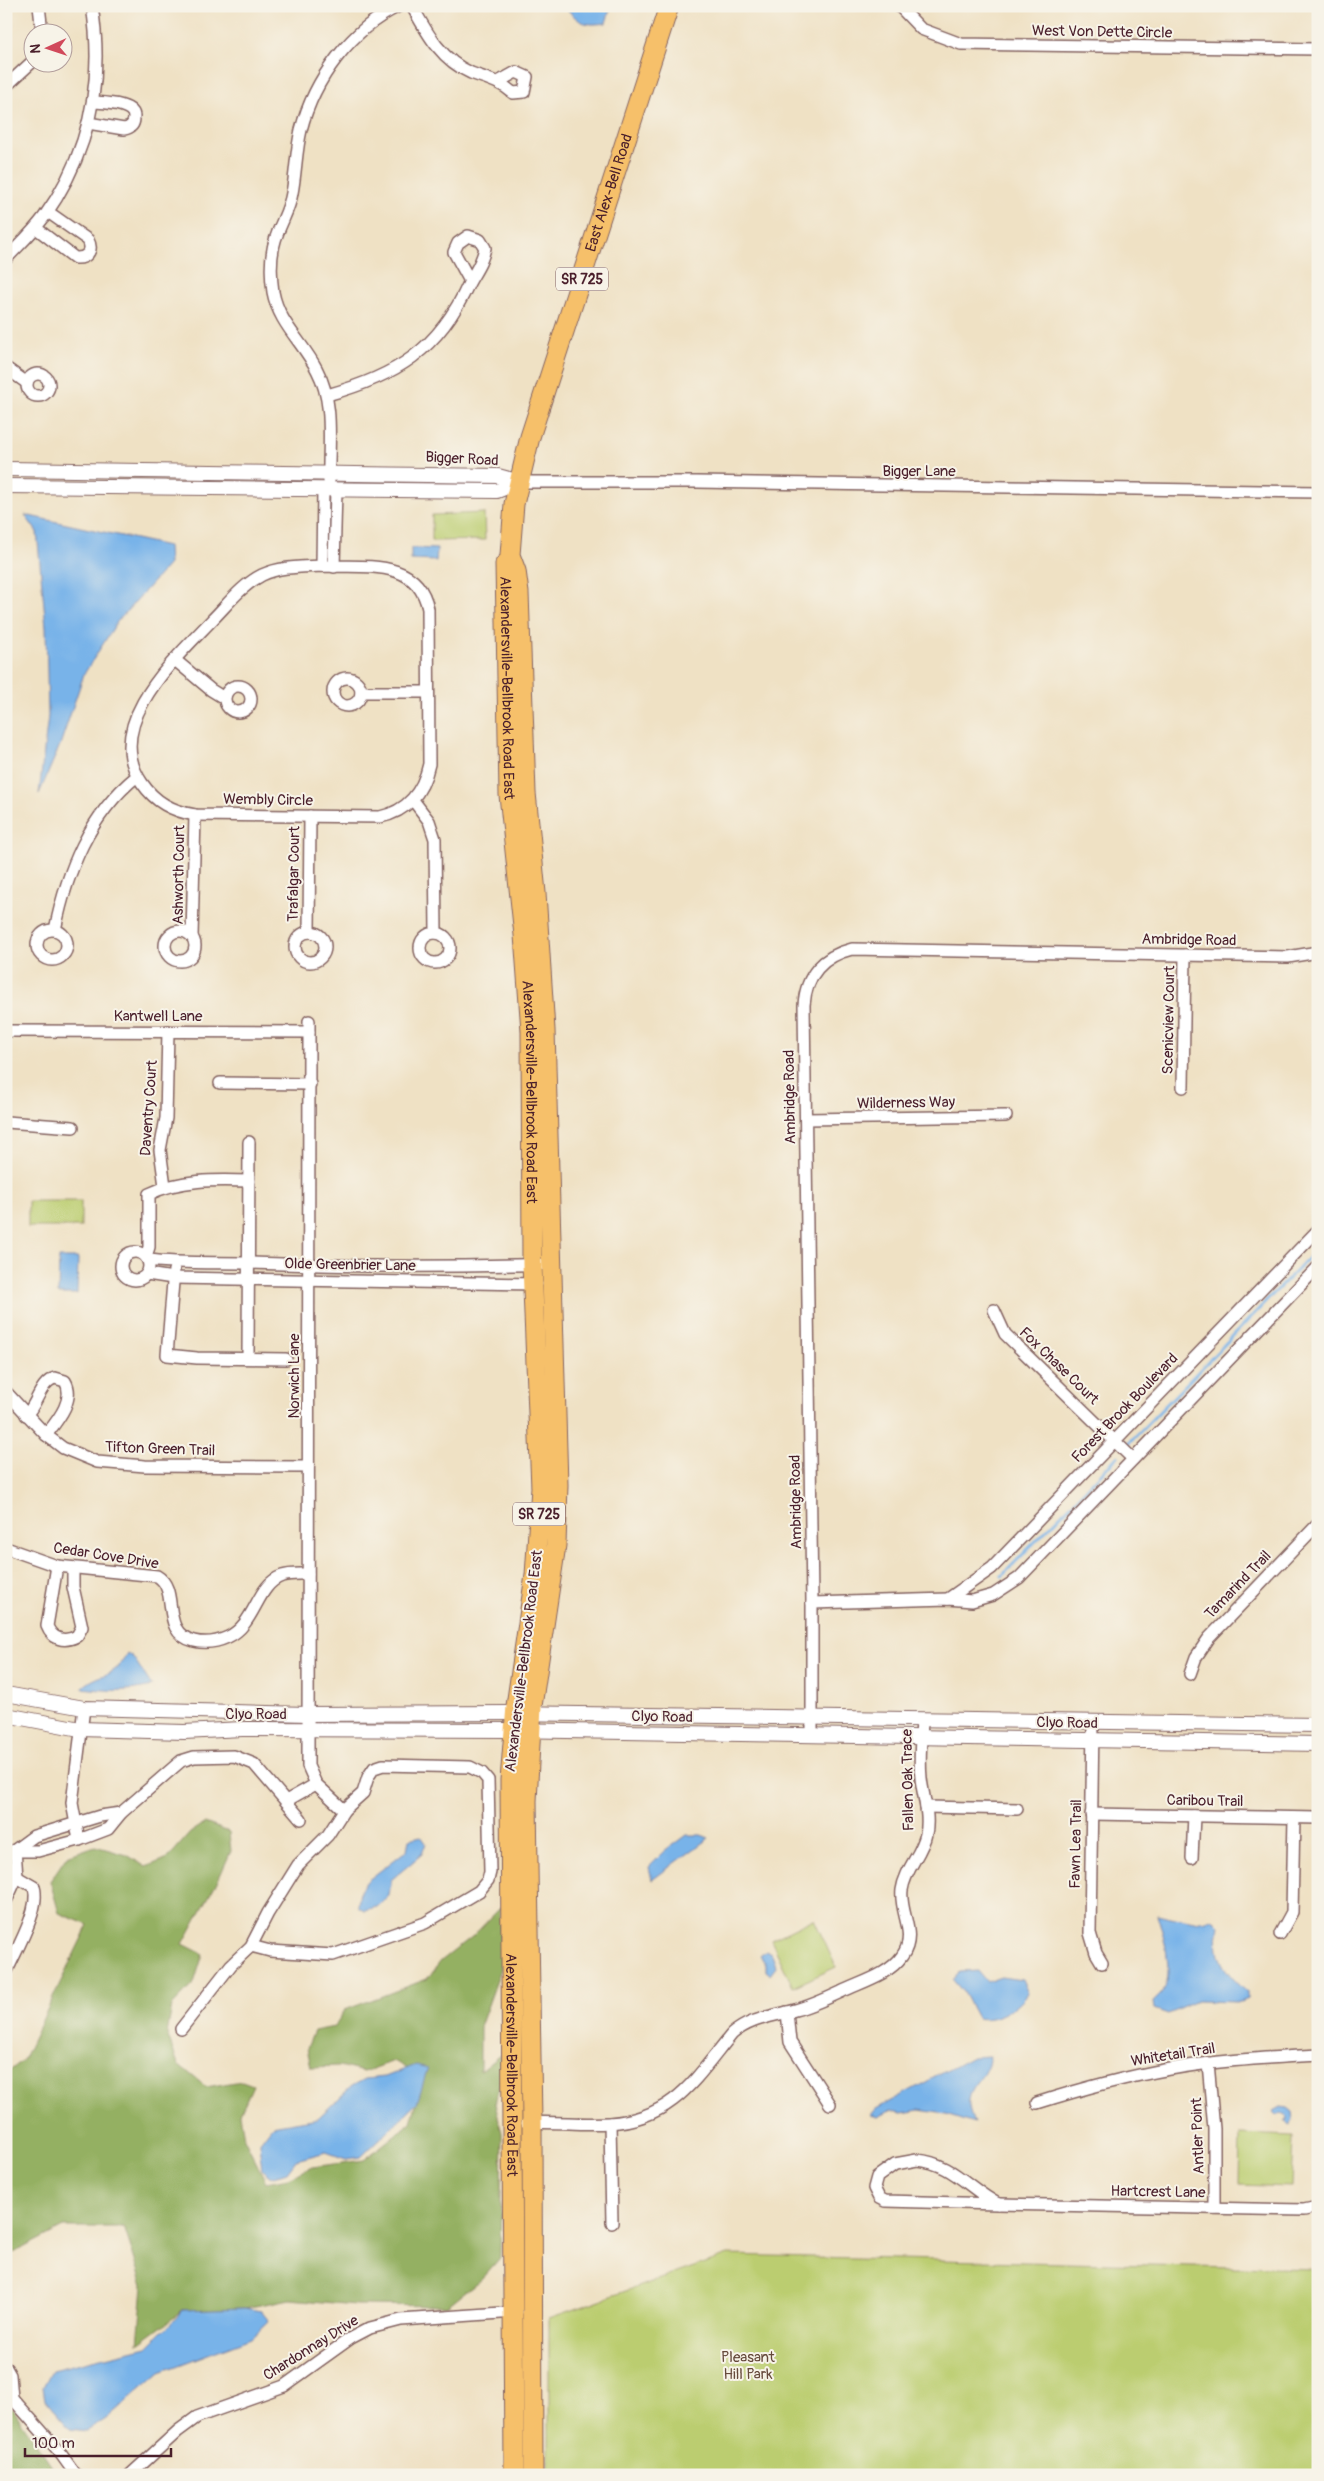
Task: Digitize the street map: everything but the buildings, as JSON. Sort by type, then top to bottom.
[{"type":"main road","name":"East Alex-Bell Road","points":[[510,555],[514,504],[542,399],[669,6]]},
{"type":"main road","name":"Alexandersville-Bellbrook Road East","points":[[510,555],[516,571],[519,593],[523,749],[522,844],[536,893],[538,1031],[532,1264],[543,1284],[558,1512],[556,1545],[523,1722],[509,1817],[514,2475]]},
{"type":"main road","name":"Alexandersville-Bellbrook Road East","points":[[538,1031],[552,1264],[543,1284]]},
{"type":"main road","name":"Alexandersville-Bellbrook Road East","points":[[523,1722],[527,1801],[532,2122],[533,2475]]},
{"type":"main road","points":[[510,1946],[529,1946]]},
{"type":"street","points":[[39,6],[41,22]]},
{"type":"street","points":[[6,259],[36,228],[48,212],[76,163],[93,102],[97,51],[92,6]]},
{"type":"street","points":[[334,567],[329,490],[330,411],[327,395],[318,370],[285,324],[277,307],[271,276],[274,245],[292,194],[301,128],[318,88],[342,51],[374,22],[399,6]]},
{"type":"street","points":[[412,6],[427,34],[446,56],[469,72],[498,82]]},
{"type":"street","name":"West Von Dette Circle","points":[[898,6],[922,29],[961,44],[1318,49]]},
{"type":"street","points":[[6,86],[22,71]]},
{"type":"street","points":[[88,123],[124,130],[129,128],[134,120],[134,114],[128,108],[93,102]]},
{"type":"street","points":[[36,228],[75,258],[81,258],[88,254],[90,249],[88,240],[48,212]]},
{"type":"street","points":[[327,395],[381,378],[415,356],[444,327],[459,306],[470,281]]},
{"type":"street","points":[[6,368],[27,383]]},
{"type":"street","name":"Bigger Road","points":[[6,469],[498,476],[520,482]]},
{"type":"street","name":"Bigger Road","points":[[6,486],[497,491],[520,482]]},
{"type":"street","name":"Bigger Lane","points":[[520,482],[697,482],[1318,492]]},
{"type":"street","points":[[322,566],[329,490]]},
{"type":"street","name":"Wembly Circle","points":[[322,566],[334,567],[398,571],[413,580],[421,590],[428,609],[427,692],[429,764],[422,788],[413,800],[399,811],[380,817],[195,814],[166,806],[146,789],[137,776],[130,752],[130,740],[135,717],[140,706],[175,660],[253,580],[275,570],[322,566]]},
{"type":"street","points":[[175,660],[211,690],[224,698]]},
{"type":"street","points":[[361,692],[427,692]]},
{"type":"street","points":[[55,930],[68,877],[85,840],[114,799],[137,776]]},
{"type":"street","points":[[413,800],[429,821],[435,839],[436,933]]},
{"type":"street","name":"Ashworth Court","points":[[192,937],[195,814]]},
{"type":"street","name":"Trafalgar Court","points":[[309,932],[310,816]]},
{"type":"street","name":"Ambridge Road","points":[[812,1736],[805,995],[814,972],[833,955],[852,949],[1288,957],[1318,952]]},
{"type":"street","name":"Scenicview Court","points":[[1183,1086],[1185,955]]},
{"type":"street","name":"Kantwell Lane","points":[[6,1031],[168,1031],[309,1027]]},
{"type":"street","name":"Norwich Lane","points":[[309,1027],[307,1730],[308,1766],[316,1784]]},
{"type":"street","name":"Daventry Court","points":[[165,1186],[160,1155],[166,1118],[168,1031]]},
{"type":"street","points":[[220,1084],[310,1084]]},
{"type":"street","name":"Wilderness Way","points":[[806,1118],[1006,1116]]},
{"type":"street","points":[[6,1122],[73,1127]]},
{"type":"street","points":[[248,1358],[249,1142]]},
{"type":"street","points":[[147,1274],[149,1194],[165,1186],[196,1182],[249,1181]]},
{"type":"street","name":"Forest Brook Boulevard","points":[[948,1600],[992,1568],[1318,1230]]},
{"type":"street","name":"Olde Greenbrier Lane","points":[[543,1284],[173,1278],[147,1274],[140,1279],[131,1279],[124,1273],[122,1264],[129,1254],[138,1252],[147,1259],[176,1264],[249,1263],[309,1266],[552,1264]]},
{"type":"street","points":[[176,1264],[173,1278],[167,1354],[197,1358],[286,1359]]},
{"type":"street","points":[[812,1603],[948,1600],[962,1602],[978,1600],[1004,1590],[1019,1578],[1318,1267]]},
{"type":"street","name":"Fox Chase Court","points":[[994,1310],[1005,1334],[1133,1459]]},
{"type":"street","points":[[26,1415],[36,1403],[46,1382],[55,1378],[65,1381],[69,1390],[64,1408],[46,1435]]},
{"type":"street","name":"Tifton Green Trail","points":[[6,1392],[46,1435],[78,1456],[112,1465],[308,1467]]},
{"type":"street","name":"Tamarind Trail","points":[[1190,1674],[1196,1657],[1209,1638],[1318,1524]]},
{"type":"street","name":"Cedar Cove Drive","points":[[6,1548],[57,1566],[73,1569],[157,1576],[166,1583],[168,1588],[171,1613],[178,1631],[191,1640],[210,1642],[229,1637],[246,1624],[268,1585],[274,1580],[289,1574],[308,1574]]},
{"type":"street","points":[[57,1566],[46,1621],[53,1636],[64,1640],[77,1636],[82,1627],[72,1587],[73,1569]]},
{"type":"street","name":"Clyo Road","points":[[6,1694],[84,1708],[523,1722],[812,1736],[1318,1744]]},
{"type":"street","points":[[79,1840],[72,1803],[84,1708]]},
{"type":"street","name":"Clyo Road","points":[[6,1716],[80,1729],[184,1732],[242,1729],[307,1730],[523,1722],[812,1719],[1318,1725]]},
{"type":"street","name":"Fallen Oak Trace","points":[[511,2124],[532,2122],[610,2123],[640,2118],[668,2104],[695,2082],[732,2034],[740,2028],[761,2017],[787,2012],[818,2002],[883,1972],[898,1961],[904,1954],[909,1938],[902,1890],[905,1878],[926,1836],[926,1807],[920,1761],[922,1721]]},
{"type":"street","name":"Fawn Lea Trail","points":[[1093,1723],[1090,1933],[1094,1948],[1102,1963]]},
{"type":"street","points":[[11,1850],[38,1851],[79,1840],[108,1829],[121,1813],[181,1761],[194,1757],[234,1756],[254,1764],[301,1819]]},
{"type":"street","points":[[180,2029],[232,1964],[251,1946],[268,1913],[298,1865],[328,1835],[344,1810],[363,1793],[368,1777],[374,1768],[384,1765],[470,1766],[482,1773],[488,1780],[490,1872],[488,1880],[479,1891],[425,1923],[333,1955],[270,1951],[251,1946]]},
{"type":"street","points":[[286,1802],[316,1784],[344,1810]]},
{"type":"street","points":[[926,1807],[1017,1809]]},
{"type":"street","points":[[11,1850],[34,1836],[100,1816],[121,1813]]},
{"type":"street","name":"Caribou Trail","points":[[1091,1814],[1318,1818]]},
{"type":"street","points":[[1192,1858],[1194,1816]]},
{"type":"street","points":[[1280,1934],[1292,1912],[1294,1818]]},
{"type":"street","points":[[6,1901],[17,1877],[11,1850]]},
{"type":"street","points":[[6,1973],[35,1907],[37,1895],[34,1887],[17,1877]]},
{"type":"street","points":[[787,2012],[790,2042],[830,2104]]},
{"type":"street","name":"Whitetail Trail","points":[[1037,2103],[1130,2077],[1208,2063],[1318,2055]]},
{"type":"street","name":"Antler Point","points":[[1208,2063],[1214,2129],[1214,2208]]},
{"type":"street","points":[[610,2123],[612,2223]]},
{"type":"street","name":"Hartcrest Lane","points":[[998,2204],[986,2198],[945,2166],[928,2161],[917,2160],[895,2164],[877,2177],[874,2183],[876,2194],[885,2201],[998,2204],[1304,2210],[1318,2207]]},
{"type":"street","name":"Chardonnay Drive","points":[[130,2475],[178,2431],[197,2417],[284,2386],[338,2346],[370,2328],[401,2320],[532,2312]]},
{"type":"street","points":[[6,2368],[10,2375],[9,2397],[58,2450],[76,2475]]},
{"type":"green space","points":[[484,513],[485,540],[432,541],[432,515]]},
{"type":"green space","points":[[28,1201],[81,1201],[81,1227],[28,1227]]},
{"type":"green space","points":[[205,1823],[229,1832],[231,1851],[219,1878],[183,1944],[203,1954],[194,1983],[172,2006],[167,2034],[178,2064],[206,2087],[242,2081],[253,2085],[240,2114],[244,2138],[266,2182],[289,2178],[312,2167],[364,2160],[411,2122],[424,2079],[394,2061],[364,2072],[339,2066],[311,2067],[307,2048],[314,2031],[334,2027],[345,2010],[427,1979],[441,1961],[473,1936],[500,1908],[501,1969],[480,2027],[480,2071],[500,2055],[503,2071],[495,2104],[502,2133],[500,2258],[481,2279],[447,2306],[356,2305],[290,2299],[245,2308],[184,2310],[138,2344],[143,2285],[124,2227],[63,2227],[6,2257],[6,2074],[23,2060],[88,1925],[59,1913],[50,1881],[67,1856],[95,1846],[127,1855],[146,1867],[168,1858],[190,1833]]},
{"type":"green space","points":[[814,1919],[836,1967],[793,1987],[771,1940]]},
{"type":"green space","points":[[1240,2134],[1293,2136],[1291,2187],[1239,2185]]},
{"type":"green space","name":"Pleasant Hill Park","points":[[728,2255],[1318,2269],[1318,2475],[549,2475],[549,2318]]},
{"type":"green space","points":[[6,2408],[13,2409],[54,2470],[46,2475],[6,2475]]},
{"type":"water","points":[[564,6],[611,6],[606,23],[592,24],[578,20]]},
{"type":"water","points":[[25,515],[168,546],[169,564],[117,622],[84,674],[60,745],[39,794],[48,716],[46,627],[37,532]]},
{"type":"water","points":[[411,548],[437,549],[436,561],[411,560]]},
{"type":"water","points":[[59,1258],[78,1258],[77,1294],[58,1294]]},
{"type":"water","points":[[127,1653],[133,1657],[152,1686],[117,1690],[82,1688],[89,1682],[112,1672],[122,1662]]},
{"type":"water","points":[[687,1835],[701,1835],[709,1838],[652,1880],[649,1867],[664,1852]]},
{"type":"water","points":[[421,1836],[426,1843],[422,1854],[391,1880],[389,1896],[377,1907],[364,1910],[358,1906],[360,1891],[367,1881],[407,1850],[409,1839]]},
{"type":"water","points":[[1157,1914],[1194,1922],[1213,1919],[1219,1925],[1218,1946],[1222,1963],[1232,1977],[1247,1992],[1247,1999],[1240,2002],[1197,2001],[1168,2014],[1154,2009],[1153,2002],[1164,1990],[1168,1973],[1166,1952]]},
{"type":"water","points":[[766,1951],[772,1955],[776,1966],[770,1974],[766,1971],[766,1964],[760,1956]]},
{"type":"water","points":[[978,1971],[987,1982],[1001,1977],[1022,1980],[1028,1993],[1006,2013],[991,2018],[977,2018],[963,1992],[953,1980],[960,1972]]},
{"type":"water","points":[[989,2056],[985,2072],[971,2092],[969,2100],[974,2123],[946,2114],[919,2110],[901,2113],[890,2111],[878,2117],[871,2115],[876,2109],[972,2057]]},
{"type":"water","points":[[416,2065],[428,2068],[417,2103],[361,2157],[346,2159],[326,2152],[296,2160],[287,2172],[271,2177],[262,2170],[259,2143],[272,2126],[318,2118],[352,2086],[365,2079],[385,2077]]},
{"type":"water","points":[[1280,2107],[1287,2108],[1292,2112],[1293,2120],[1290,2125],[1285,2122],[1287,2118],[1284,2114],[1277,2115],[1273,2111]]},
{"type":"water","points":[[245,2308],[261,2311],[269,2321],[251,2338],[160,2372],[106,2419],[87,2431],[70,2429],[45,2400],[43,2387],[52,2370],[147,2347],[184,2310]]},
{"type":"waterway","points":[[1128,1444],[1318,1248]]},
{"type":"waterway","points":[[1002,1576],[1118,1456]]}]
